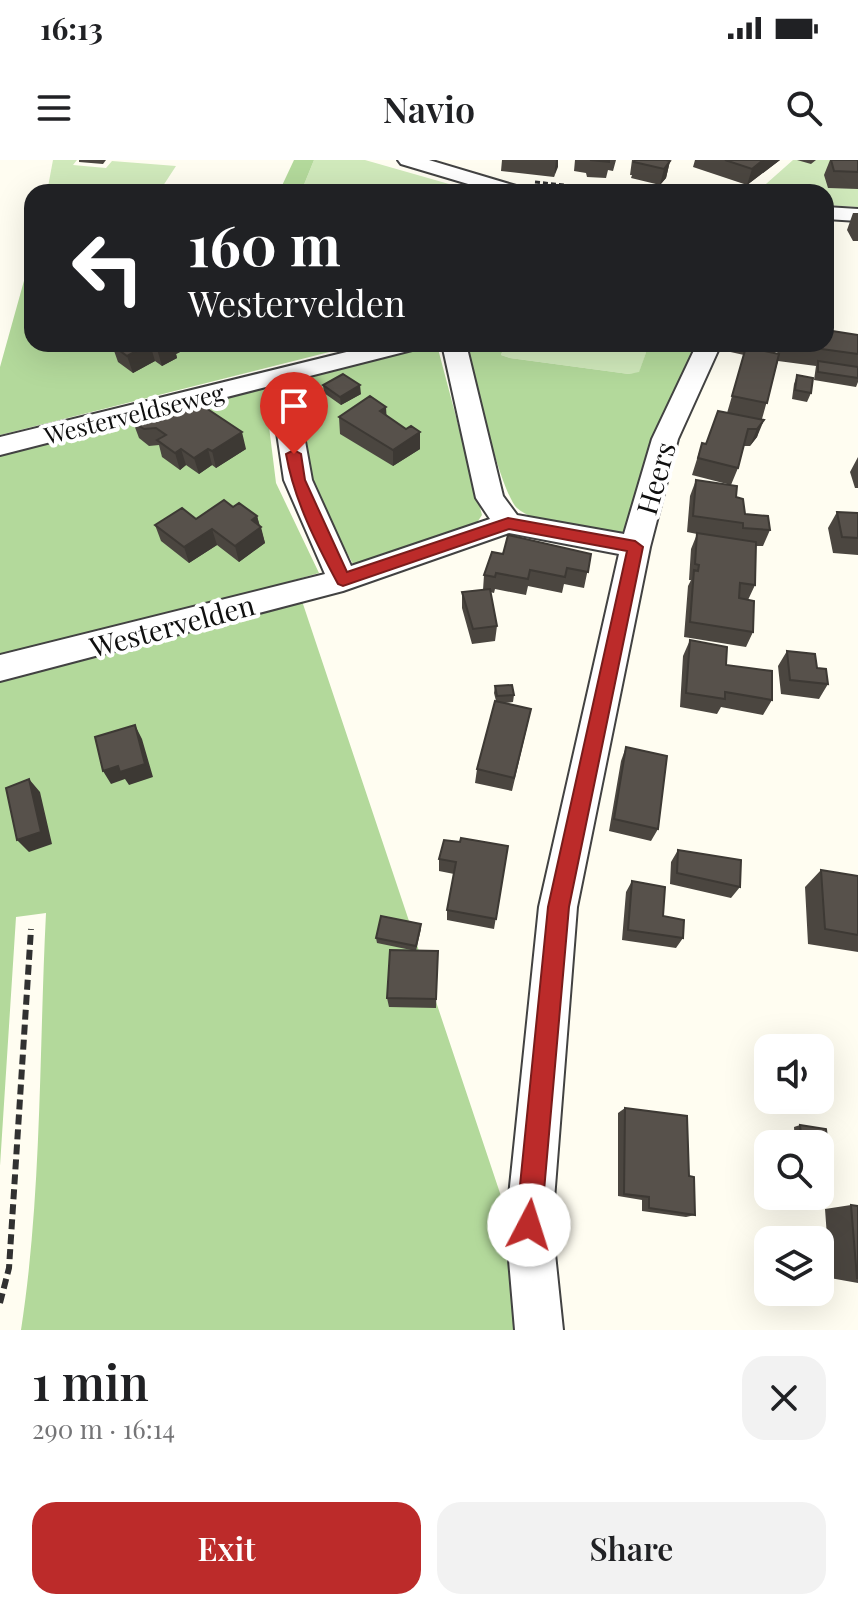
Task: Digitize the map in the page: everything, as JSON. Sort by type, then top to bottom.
[{"type":"street","points":[[408,160],[492,184]]},
{"type":"street","points":[[834,214],[858,215]]},
{"type":"street","name":"Westerveldseweg","points":[[0,446],[378,352]]},
{"type":"street","points":[[456,352],[490,498],[508,523]]},
{"type":"street","name":"Heers","points":[[539,1330],[529,1225],[558,907],[635,547],[665,439],[705,352]]},
{"type":"street","points":[[281,378],[298,480],[343,580]]},
{"type":"street","name":"Westervelden","points":[[0,668],[343,580],[508,523],[635,547]]},
{"type":"path","points":[[0,1303],[9,1268],[31,929]]},
{"type":"green space","points":[[53,160],[77,160],[73,165],[106,168],[112,161],[176,166],[164,184],[48,184]]},
{"type":"green space","points":[[294,160],[314,160],[304,184],[283,184]]},
{"type":"green space","points":[[314,160],[365,160],[449,184],[304,184]]},
{"type":"green space","points":[[793,160],[858,160],[858,207],[834,206],[834,184],[766,184]]},
{"type":"green space","points":[[24,281],[24,352],[329,352],[0,435],[0,367]]},
{"type":"green space","points":[[410,352],[439,352],[482,515],[470,533],[354,566],[304,471],[296,381]]},
{"type":"green space","points":[[466,352],[502,352],[501,355],[510,358],[629,374],[639,372],[646,352],[692,352],[624,532],[569,528],[538,519],[517,508],[503,480]]},
{"type":"green space","points":[[502,352],[646,352],[639,373],[629,374],[501,355]]},
{"type":"green space","points":[[264,386],[276,483],[319,573],[0,655],[0,452]]},
{"type":"green space","points":[[302,601],[514,1235],[521,1330],[21,1330],[33,1227],[46,913],[16,917],[0,1166],[0,677]]},
{"type":"building","points":[[635,160],[666,160],[670,161],[664,169]]},
{"type":"building","points":[[725,160],[763,160],[752,169]]},
{"type":"building","points":[[831,160],[858,160],[858,172],[834,171]]},
{"type":"building","points":[[834,331],[858,335],[858,354],[834,351]]},
{"type":"building","points":[[745,352],[779,354],[767,403],[732,396]]},
{"type":"building","points":[[818,361],[858,367],[858,378],[818,372]]},
{"type":"building","points":[[343,374],[360,385],[340,397],[323,385]]},
{"type":"building","points":[[797,375],[813,378],[811,393],[795,390]]},
{"type":"building","points":[[370,396],[386,407],[380,411],[406,429],[411,426],[420,432],[393,450],[339,417]]},
{"type":"building","points":[[203,406],[242,432],[212,451],[208,449],[194,458],[181,449],[175,453],[157,440],[166,435],[156,428],[144,429],[133,422],[162,411]]},
{"type":"building","points":[[718,411],[764,420],[757,429],[748,429],[738,468],[698,458]]},
{"type":"building","points":[[696,480],[737,486],[736,497],[743,499],[745,514],[768,516],[770,530],[743,528],[743,523],[693,516]]},
{"type":"building","points":[[224,500],[233,507],[239,503],[257,516],[252,520],[261,527],[235,546],[212,529],[184,547],[155,525],[182,508],[196,519]]},
{"type":"building","points":[[837,512],[858,513],[858,538],[842,537]]},
{"type":"building","points":[[697,533],[756,542],[755,585],[740,583],[739,598],[754,601],[753,632],[690,622],[694,570],[698,571],[699,565],[695,564]]},
{"type":"building","points":[[508,535],[591,554],[588,572],[567,568],[565,577],[530,570],[528,579],[496,573],[495,577],[484,575],[492,552],[503,554]]},
{"type":"building","points":[[490,589],[497,626],[473,629],[462,592]]},
{"type":"building","points":[[690,640],[727,647],[726,665],[772,671],[772,700],[725,692],[725,699],[686,693]]},
{"type":"building","points":[[787,651],[815,654],[817,668],[826,669],[828,684],[790,680]]},
{"type":"building","points":[[512,685],[514,695],[497,696],[495,686]]},
{"type":"building","points":[[495,701],[531,709],[514,778],[477,769]]},
{"type":"building","points":[[135,725],[145,764],[120,772],[118,766],[103,771],[95,737]]},
{"type":"building","points":[[626,747],[667,756],[658,829],[614,819]]},
{"type":"building","points":[[29,779],[41,832],[17,840],[6,788]]},
{"type":"building","points":[[461,838],[508,846],[496,919],[447,910],[456,862],[439,859],[444,840],[460,842]]},
{"type":"building","points":[[678,850],[741,860],[740,887],[677,873]]},
{"type":"building","points":[[821,870],[858,876],[858,935],[825,929]]},
{"type":"building","points":[[632,881],[665,887],[663,916],[684,920],[683,938],[628,930]]},
{"type":"building","points":[[381,916],[421,924],[416,946],[376,938]]},
{"type":"building","points":[[390,950],[438,951],[436,999],[387,998]]},
{"type":"building","points":[[625,1108],[687,1116],[689,1176],[694,1177],[695,1215],[649,1208],[649,1197],[624,1194]]},
{"type":"building","points":[[800,1125],[826,1130],[801,1130]]},
{"type":"building","points":[[851,1205],[858,1206],[858,1278],[857,1278]]},
{"type":"route","points":[[294,454],[298,480],[343,580],[508,523],[635,547],[558,907],[529,1225]]}]
